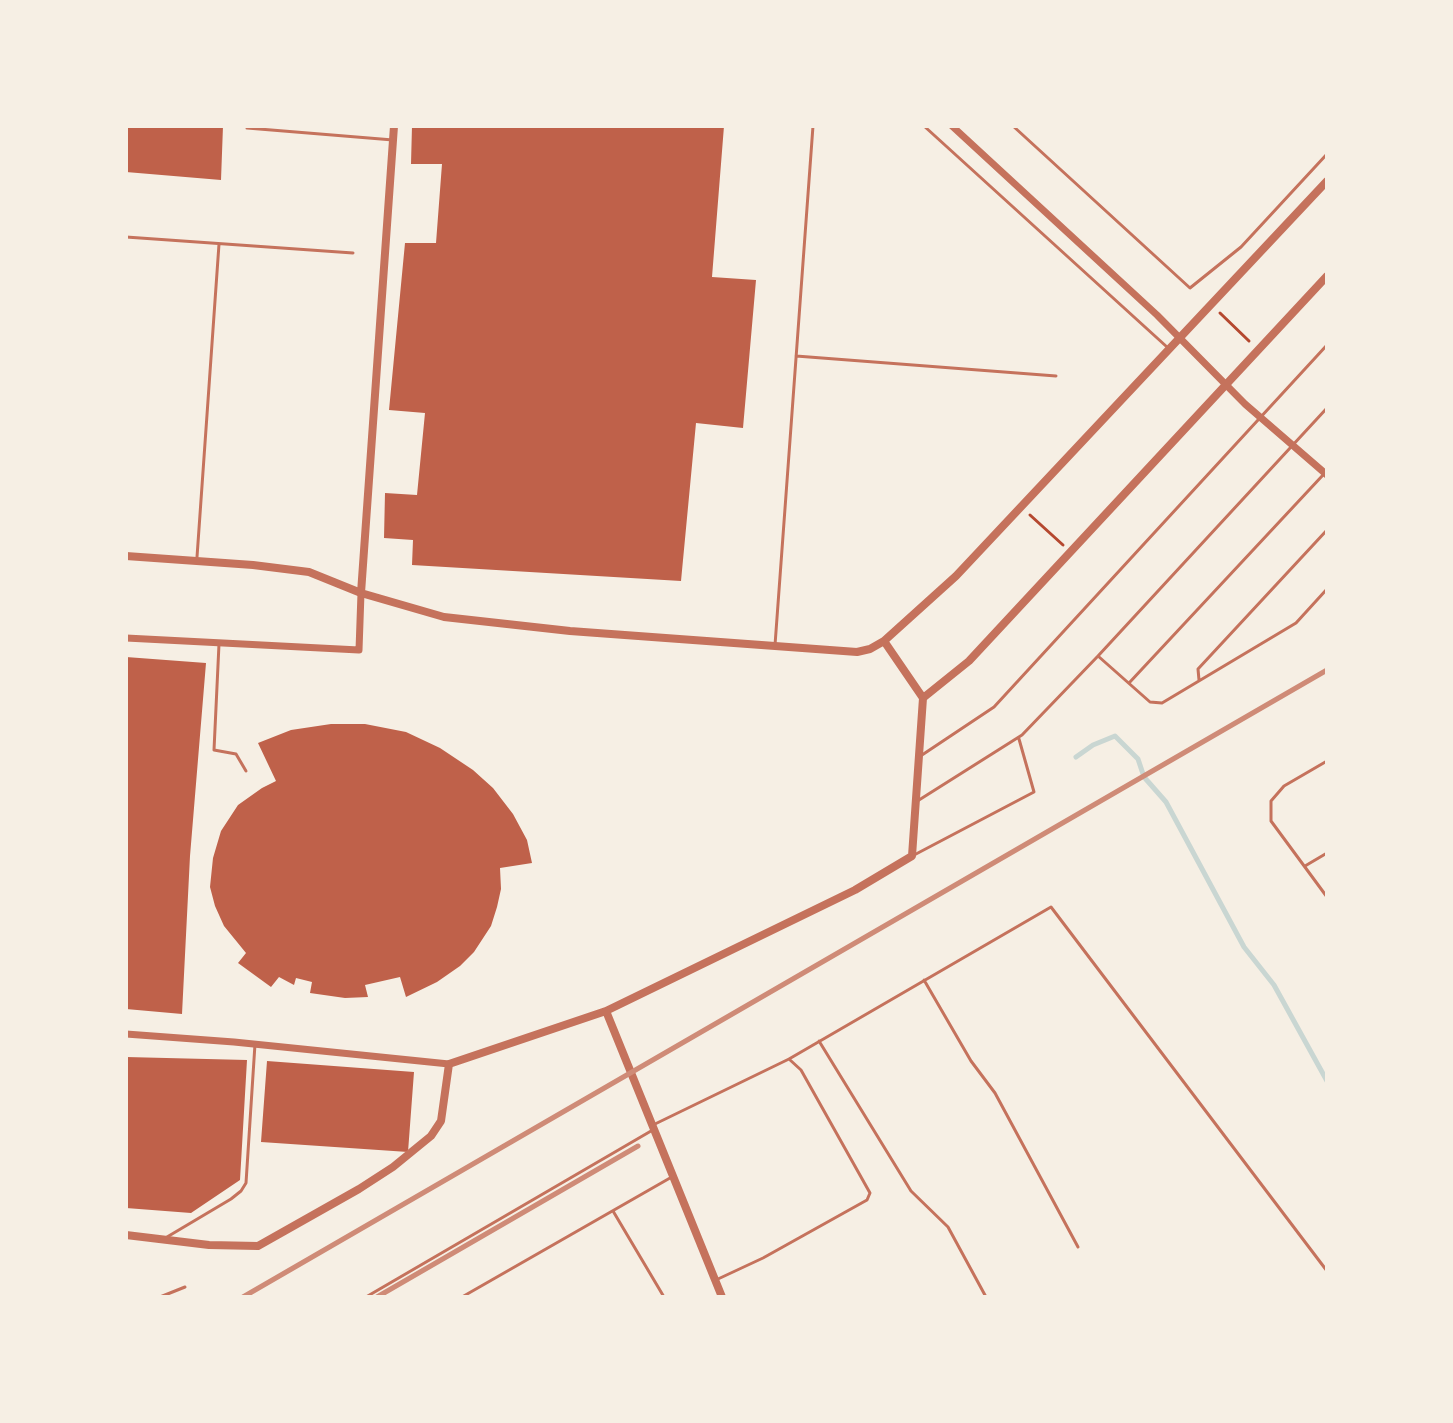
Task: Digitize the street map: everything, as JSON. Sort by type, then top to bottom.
[{"type":"street","points":[[126,638],[359,650],[394,126]]},
{"type":"street","points":[[952,126],[1261,417],[1326,473]]},
{"type":"street","points":[[126,556],[309,572],[361,593],[444,617],[570,631],[857,652],[884,641],[956,576],[1327,181]]},
{"type":"street","points":[[923,698],[969,661],[1327,276]]},
{"type":"street","points":[[126,1034],[449,1064],[606,1011],[855,890],[912,856],[923,698],[884,641]]},
{"type":"street","points":[[606,1011],[722,1297]]},
{"type":"street","points":[[126,1235],[209,1245],[258,1246],[359,1189],[414,1151],[438,1127],[449,1064]]},
{"type":"lane","points":[[775,645],[813,126]]},
{"type":"lane","points":[[924,126],[1169,349]]},
{"type":"lane","points":[[1013,126],[1190,288],[1241,247],[1327,154]]},
{"type":"lane","points":[[247,128],[393,140]]},
{"type":"lane","points":[[126,237],[353,253]]},
{"type":"lane","points":[[196,561],[219,244]]},
{"type":"lane","points":[[919,757],[994,707],[1327,345]]},
{"type":"lane","points":[[796,356],[1056,376]]},
{"type":"lane","points":[[916,802],[1018,738],[1327,408]]},
{"type":"lane","points":[[1129,683],[1326,473]]},
{"type":"lane","points":[[1199,680],[1198,669],[1327,530]]},
{"type":"lane","points":[[1098,656],[1156,704],[1296,623],[1327,589]]},
{"type":"lane","points":[[219,644],[214,750],[236,754],[246,771]]},
{"type":"lane","points":[[912,856],[1034,792],[1018,738]]},
{"type":"lane","points":[[1327,761],[1284,786],[1271,801],[1271,821],[1327,897]]},
{"type":"lane","points":[[1305,866],[1327,853]]},
{"type":"lane","points":[[366,1297],[654,1127],[789,1059],[1051,907],[1327,1271]]},
{"type":"lane","points":[[924,980],[971,1061],[995,1093],[1078,1247]]},
{"type":"lane","points":[[819,1041],[911,1191],[948,1227],[986,1297]]},
{"type":"lane","points":[[165,1239],[231,1199],[246,1183],[255,1044]]},
{"type":"lane","points":[[715,1280],[763,1258],[870,1197],[801,1070],[789,1059]]},
{"type":"lane","points":[[462,1297],[674,1176]]},
{"type":"lane","points":[[613,1211],[664,1297]]},
{"type":"lane","points":[[160,1297],[185,1287]]},
{"type":"path","points":[[1211,305],[1259,350]]},
{"type":"path","points":[[1021,507],[1072,553]]},
{"type":"building","points":[[126,126],[223,126],[221,180],[126,172]]},
{"type":"building","points":[[412,126],[724,126],[712,277],[756,280],[743,428],[696,423],[681,581],[412,565],[413,540],[384,538],[385,493],[417,495],[425,413],[389,410],[405,243],[436,243],[442,164],[411,164]]},
{"type":"building","points":[[126,657],[206,663],[190,856],[182,1014],[126,1009]]},
{"type":"building","points":[[331,724],[365,724],[406,732],[440,748],[493,788],[513,814],[527,840],[532,863],[500,868],[501,889],[497,907],[491,926],[474,952],[437,982],[406,997],[400,977],[365,985],[368,997],[345,998],[310,993],[312,982],[296,978],[294,985],[279,977],[271,987],[238,963],[246,953],[224,926],[215,906],[210,887],[213,858],[221,831],[238,805],[276,781],[258,743],[291,730]]},
{"type":"building","points":[[126,1057],[247,1060],[240,1180],[191,1213],[126,1208]]},
{"type":"building","points":[[267,1061],[414,1072],[408,1152],[261,1142]]},
{"type":"waterway","points":[[1076,757],[1093,745],[1115,736],[1138,759],[1144,777],[1166,802],[1244,947],[1274,985],[1327,1081]]},
{"type":"railway","points":[[243,1297],[1327,670]]},
{"type":"railway","points":[[377,1297],[638,1146]]}]
